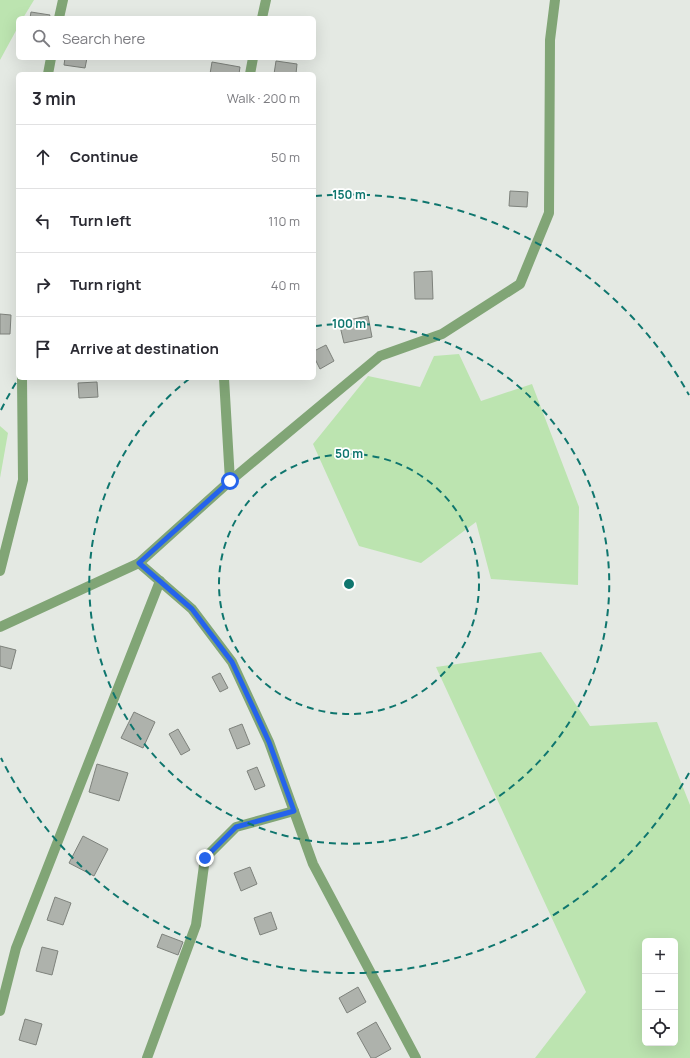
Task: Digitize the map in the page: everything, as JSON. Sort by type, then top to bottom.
[{"type":"street","points":[[59,16],[63,0]]},
{"type":"street","points":[[262,16],[266,0]]},
{"type":"street","points":[[0,627],[139,563],[230,481],[380,356],[442,334],[520,284],[549,213],[550,40],[555,0]]},
{"type":"street","points":[[48,72],[51,60]]},
{"type":"street","points":[[250,72],[253,60]]},
{"type":"street","points":[[0,570],[23,480],[22,380]]},
{"type":"street","points":[[224,380],[230,481]]},
{"type":"street","points":[[139,563],[192,609],[232,662],[269,742],[313,864],[416,1058]]},
{"type":"street","points":[[0,1011],[16,948],[160,581]]},
{"type":"street","points":[[147,1058],[196,925],[205,858],[236,827],[294,811]]},
{"type":"green space","points":[[0,0],[34,0],[24,16],[16,16],[16,31],[0,60]]},
{"type":"green space","points":[[459,354],[481,401],[532,384],[579,507],[578,585],[491,579],[476,522],[421,563],[359,546],[313,444],[368,376],[420,387],[434,356]]},
{"type":"green space","points":[[0,426],[8,433],[0,478]]},
{"type":"green space","points":[[541,652],[590,726],[657,722],[690,805],[690,1058],[535,1058],[586,992],[436,667]]},
{"type":"building","points":[[31,12],[50,15],[50,16],[30,16]]},
{"type":"building","points":[[65,60],[87,60],[85,68],[64,65]]},
{"type":"building","points":[[276,61],[297,64],[296,72],[274,72]]},
{"type":"building","points":[[212,62],[240,67],[239,72],[210,72]]},
{"type":"building","points":[[510,191],[528,192],[527,207],[509,206]]},
{"type":"building","points":[[432,271],[433,299],[415,299],[414,272]]},
{"type":"building","points":[[0,314],[11,315],[10,334],[0,334]]},
{"type":"building","points":[[368,316],[372,337],[344,343],[339,322]]},
{"type":"building","points":[[326,345],[334,361],[320,369],[316,361],[316,350]]},
{"type":"building","points":[[97,382],[98,397],[79,398],[78,383]]},
{"type":"building","points":[[0,646],[16,650],[11,669],[0,666]]},
{"type":"building","points":[[220,673],[228,688],[220,692],[212,677]]},
{"type":"building","points":[[134,712],[155,722],[143,748],[121,738]]},
{"type":"building","points":[[242,724],[250,744],[237,749],[229,729]]},
{"type":"building","points":[[178,729],[190,750],[181,755],[169,734]]},
{"type":"building","points":[[97,764],[128,773],[119,801],[89,792]]},
{"type":"building","points":[[257,767],[265,786],[255,790],[247,771]]},
{"type":"building","points":[[83,836],[108,849],[94,876],[69,863]]},
{"type":"building","points":[[250,867],[257,884],[241,891],[234,873]]},
{"type":"building","points":[[55,897],[71,903],[63,925],[47,920]]},
{"type":"building","points":[[271,912],[277,929],[260,935],[254,918]]},
{"type":"building","points":[[162,934],[183,942],[178,955],[157,947]]},
{"type":"building","points":[[42,947],[58,951],[52,975],[36,971]]},
{"type":"building","points":[[358,987],[366,1002],[347,1013],[339,998]]},
{"type":"building","points":[[25,1019],[42,1024],[36,1045],[19,1040]]},
{"type":"building","points":[[376,1022],[391,1049],[375,1058],[371,1058],[357,1033]]},
{"type":"route","points":[[205,858],[236,827],[294,811],[269,742],[232,662],[192,609],[139,563],[230,481]]}]
